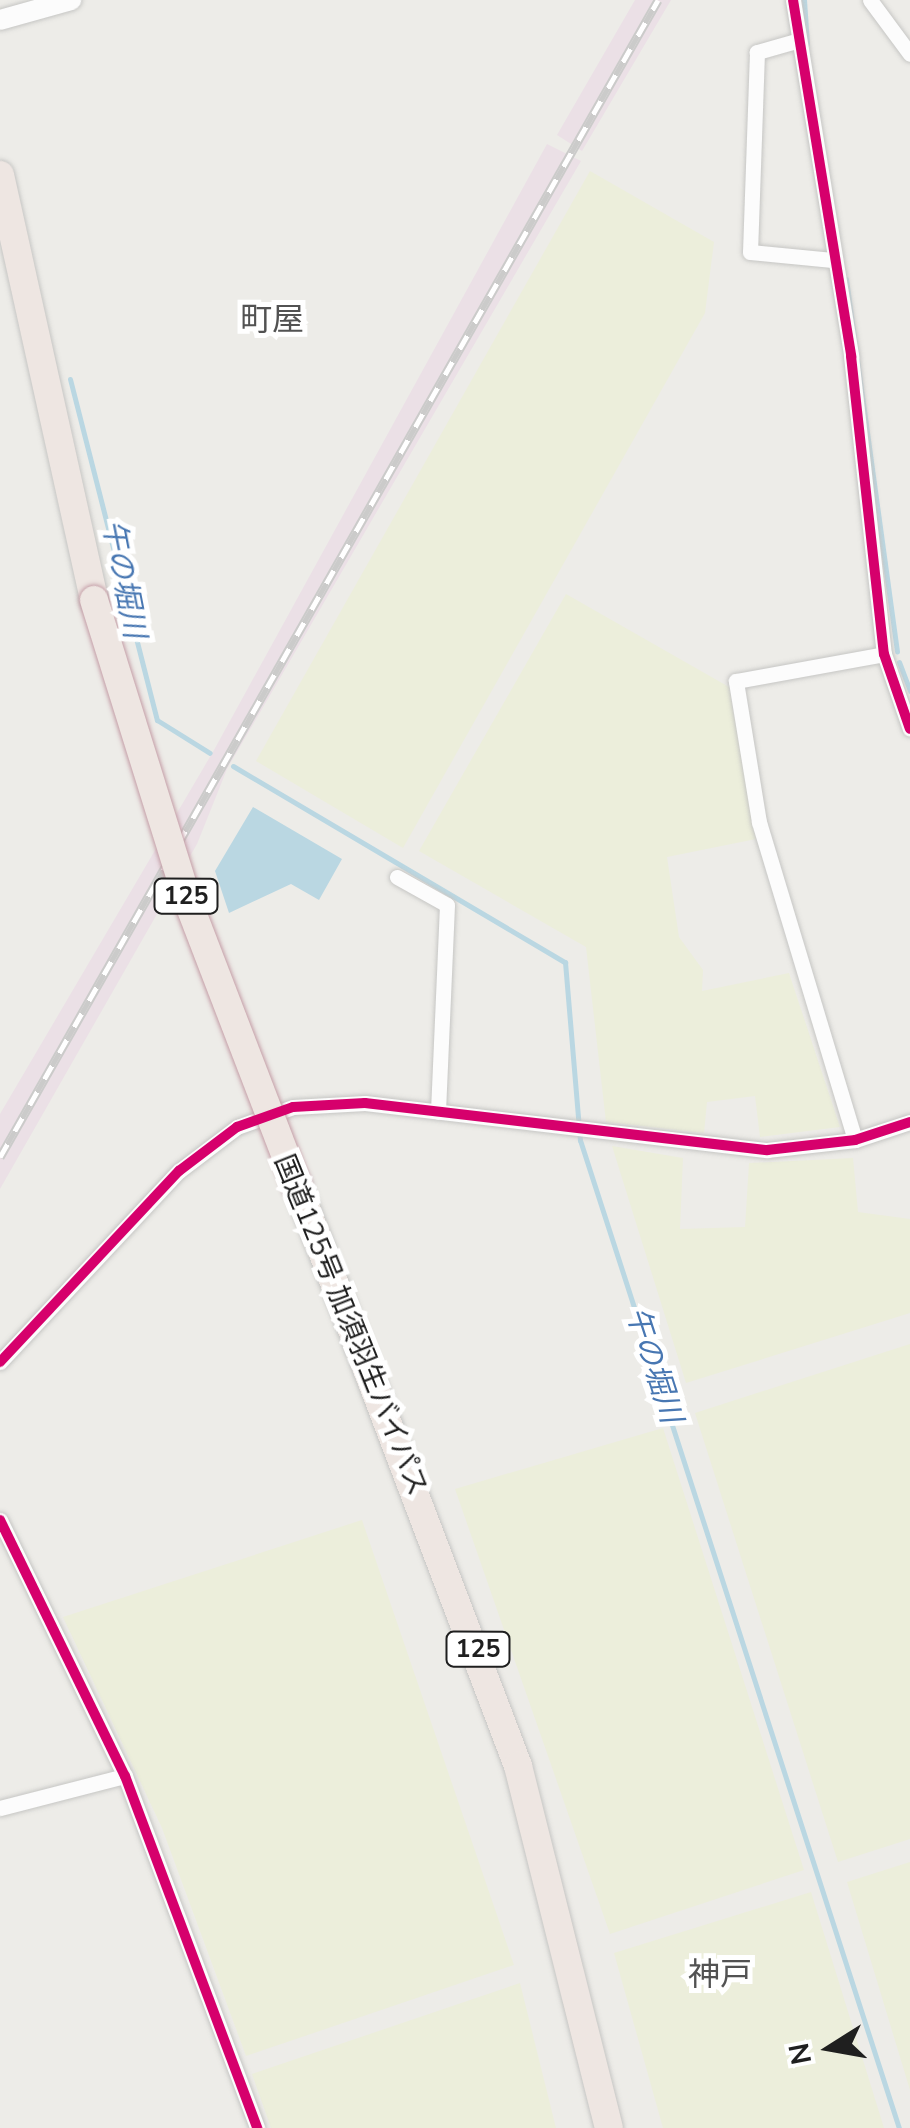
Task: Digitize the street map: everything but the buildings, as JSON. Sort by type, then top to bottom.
[{"type":"highway","name":"国道125号 加須羽生バイパス","points":[[0,175],[94,600],[187,900],[518,1766],[609,2128]]},
{"type":"street","points":[[0,20],[71,0]]},
{"type":"street","points":[[793,0],[796,41],[833,260],[884,654],[910,730]]},
{"type":"street","points":[[870,0],[910,54]]},
{"type":"street","points":[[796,41],[757,52],[750,252],[833,260]]},
{"type":"street","points":[[855,1140],[759,822],[736,681],[884,654]]},
{"type":"street","points":[[397,878],[447,905],[438,1112]]},
{"type":"street","points":[[0,1362],[179,1170],[237,1127],[323,1104],[438,1112],[767,1150],[855,1140],[910,1122]]},
{"type":"street","points":[[0,1520],[126,1776],[258,2128]]},
{"type":"street","points":[[0,1808],[126,1776]]},
{"type":"shaded area","points":[[635,0],[671,0],[582,151],[557,135]]},
{"type":"shaded area","points":[[547,144],[581,161],[227,769],[197,844],[0,1189],[0,1114],[214,750]]},
{"type":"green space","points":[[590,171],[714,242],[705,313],[403,848],[256,761]]},
{"type":"green space","points":[[566,594],[729,687],[756,839],[667,857],[679,937],[703,970],[702,991],[789,973],[840,1127],[760,1137],[755,1096],[707,1102],[704,1133],[606,1122],[586,947],[419,851]]},
{"type":"green space","points":[[612,1146],[683,1158],[680,1229],[745,1227],[749,1163],[853,1158],[858,1212],[910,1219],[910,1313],[686,1383]]},
{"type":"green space","points":[[910,1344],[910,1839],[838,1862],[695,1413]]},
{"type":"green space","points":[[663,1428],[804,1870],[610,1934],[455,1489]]},
{"type":"green space","points":[[362,1520],[514,1965],[246,2056],[162,1828],[63,1617]]},
{"type":"green space","points":[[910,1862],[910,2090],[847,1882]]},
{"type":"green space","points":[[811,1892],[884,2128],[663,2128],[614,1953]]},
{"type":"green space","points":[[520,1983],[556,2128],[271,2128],[252,2074]]},
{"type":"water","points":[[253,807],[342,859],[319,900],[291,884],[229,913],[215,871]]},
{"type":"waterway","points":[[804,0],[807,44]]},
{"type":"waterway","points":[[846,279],[897,652]]},
{"type":"waterway","name":"午の堀川","points":[[70,379],[157,720],[210,753]]},
{"type":"waterway","points":[[899,662],[910,691]]},
{"type":"waterway","name":"午の堀川","points":[[233,766],[565,962],[580,1140],[899,2128]]},
{"type":"railway","points":[[0,1157],[658,0]]},
{"type":"cycle path","points":[[793,0],[851,356],[884,654],[910,729]]},
{"type":"cycle path","points":[[0,1362],[179,1171],[237,1127],[293,1107],[365,1103],[767,1150],[855,1140],[910,1122]]},
{"type":"cycle path","points":[[0,1520],[125,1776],[257,2128]]},
{"type":"district","name":"町屋","points":[[272,320]]},
{"type":"district","name":"神戸","points":[[720,1975]]}]
